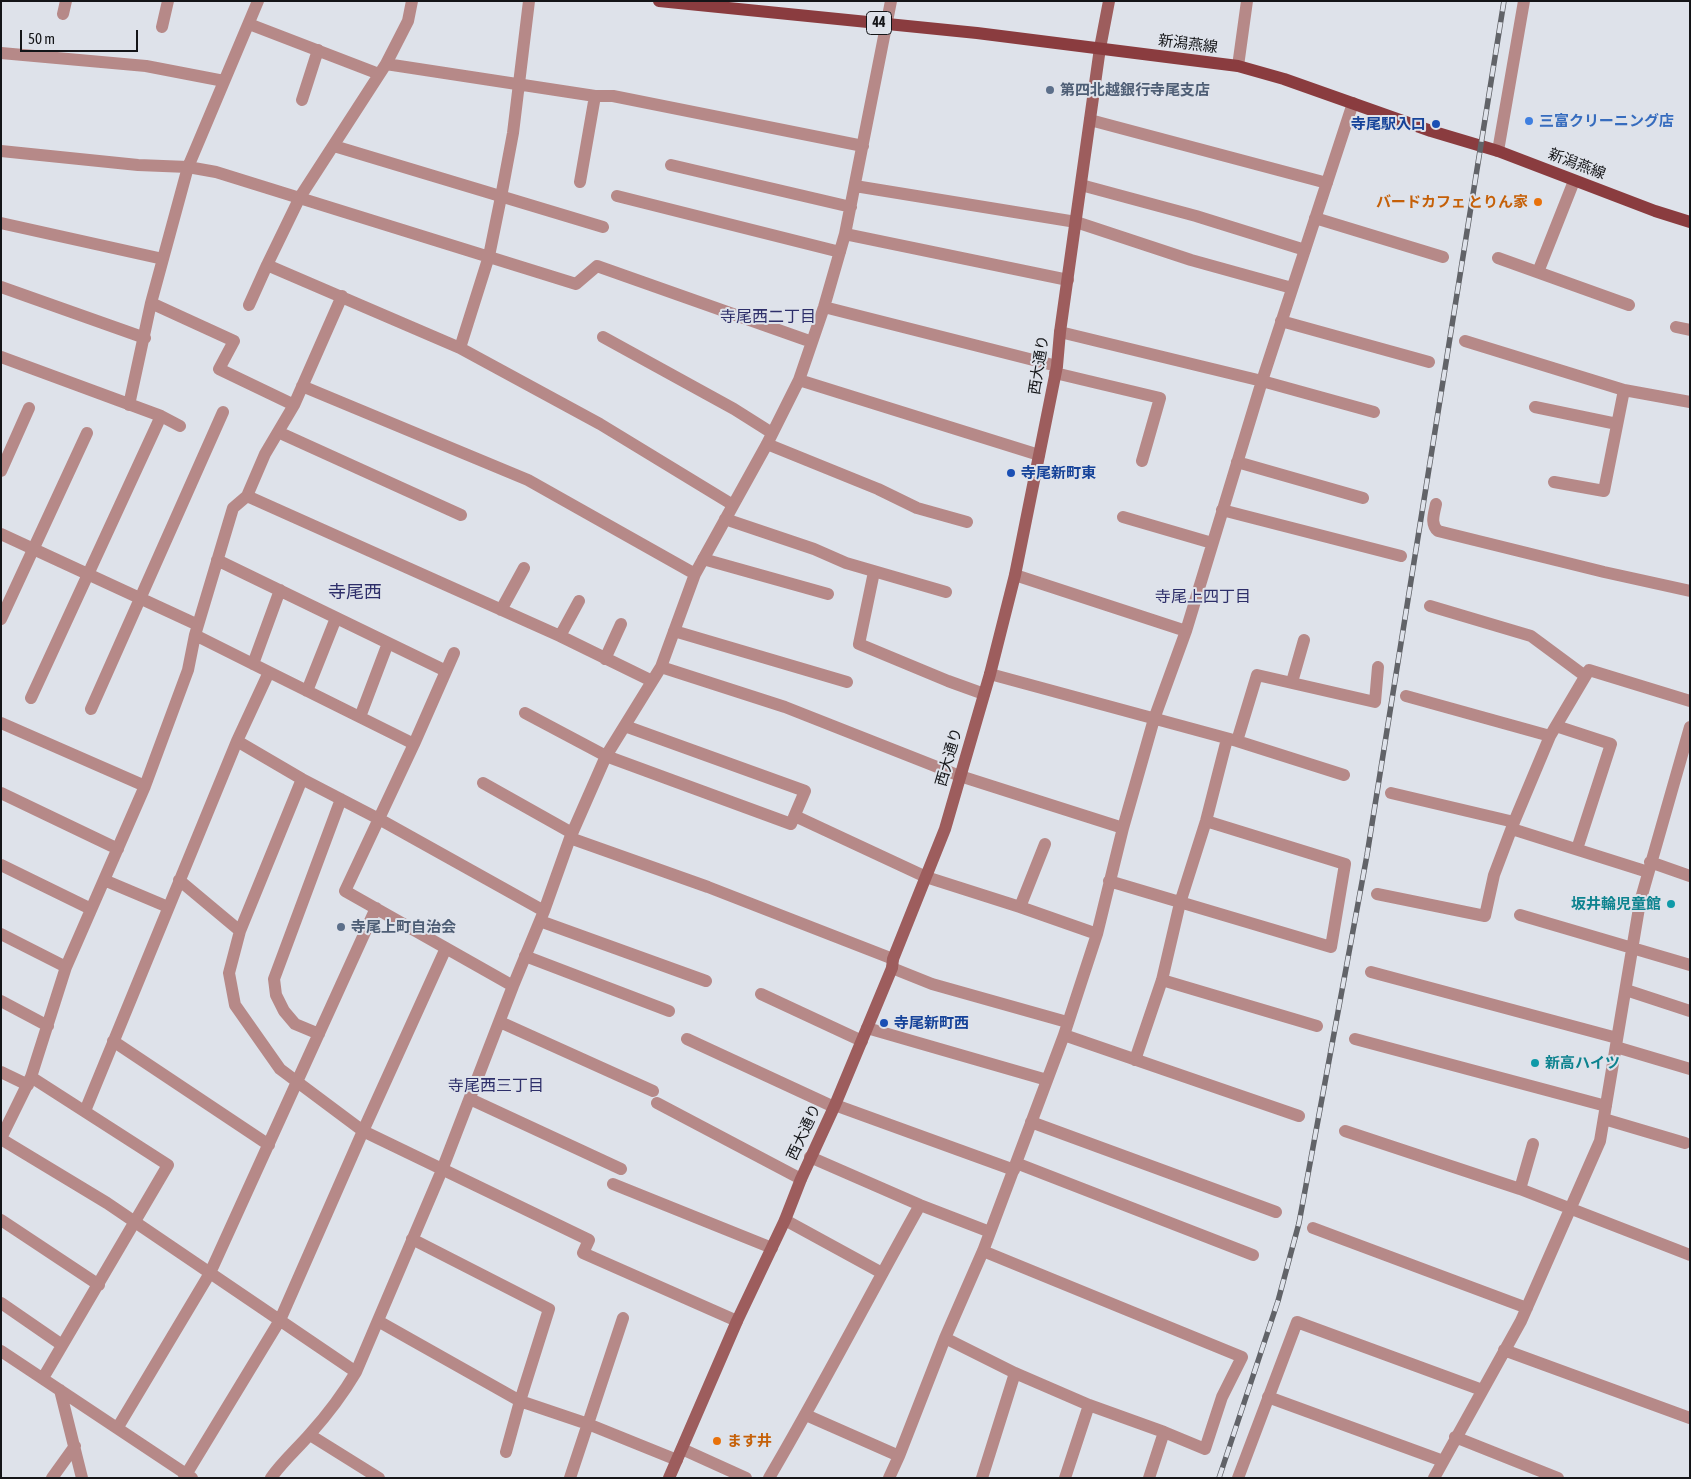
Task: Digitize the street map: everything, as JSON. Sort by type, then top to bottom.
[{"type":"main road","name":"新潟燕線","points":[[659,1],[1100,48],[1238,66],[1284,79],[1498,152],[1655,211],[1690,222]]},
{"type":"street","points":[[63,14],[66,1]]},
{"type":"street","points":[[162,27],[168,1]]},
{"type":"street","points":[[129,405],[152,303],[188,167],[258,1]]},
{"type":"street","points":[[249,306],[300,197],[382,69],[408,21],[412,1]]},
{"type":"street","points":[[460,348],[488,256],[513,133],[528,1]]},
{"type":"street","points":[[271,1478],[278,1467],[310,1435],[346,1389],[356,1372],[442,1170],[542,916],[571,836],[606,756],[661,667],[695,574],[799,380],[824,307],[845,234],[891,1]]},
{"type":"street","name":"西大通り","points":[[669,1478],[862,1041],[945,829],[990,674],[1015,575],[1056,370],[1100,48],[1109,1]]},
{"type":"street","points":[[1238,66],[1247,1]]},
{"type":"street","points":[[1498,152],[1524,1]]},
{"type":"street","points":[[248,24],[318,50],[382,69],[519,83],[594,96],[613,96],[863,146]]},
{"type":"street","points":[[302,100],[318,50]]},
{"type":"street","points":[[1,53],[146,66],[224,82]]},
{"type":"street","points":[[580,182],[594,96]]},
{"type":"street","points":[[888,1478],[900,1456],[945,1338],[983,1251],[1064,1035],[1097,934],[1123,828],[1154,719],[1186,631],[1262,381],[1353,103]]},
{"type":"street","points":[[1090,120],[1327,184]]},
{"type":"street","points":[[334,146],[603,227]]},
{"type":"street","points":[[1,151],[138,165],[188,167],[216,172],[576,284],[597,266],[812,342]]},
{"type":"street","points":[[672,165],[851,207]]},
{"type":"street","points":[[1538,272],[1574,181]]},
{"type":"street","points":[[855,186],[1076,222],[1191,260],[1292,288]]},
{"type":"street","points":[[1081,186],[1196,216],[1305,250]]},
{"type":"street","points":[[617,196],[840,252]]},
{"type":"street","points":[[1315,218],[1443,257]]},
{"type":"street","points":[[1,223],[164,259]]},
{"type":"street","points":[[845,234],[1068,280]]},
{"type":"street","points":[[1498,258],[1629,304]]},
{"type":"street","points":[[267,265],[460,348],[600,424],[733,505]]},
{"type":"street","points":[[1,287],[144,338]]},
{"type":"street","points":[[342,296],[294,405],[265,454],[247,496],[233,508],[197,630],[188,670],[145,786],[66,967],[30,1081],[1,1138],[107,1203],[356,1372]]},
{"type":"street","points":[[152,303],[234,340],[218,369],[294,405]]},
{"type":"street","points":[[824,307],[1160,398],[1142,461]]},
{"type":"street","points":[[1281,321],[1429,362]]},
{"type":"street","points":[[1676,327],[1690,330]]},
{"type":"street","points":[[1060,332],[1262,381],[1374,412]]},
{"type":"street","points":[[603,337],[734,409],[769,438],[917,508],[967,522]]},
{"type":"street","points":[[1465,341],[1624,390],[1690,402]]},
{"type":"street","points":[[1,357],[161,416],[180,426]]},
{"type":"street","points":[[799,380],[1039,455]]},
{"type":"street","points":[[302,386],[528,480],[695,574]]},
{"type":"street","points":[[1554,482],[1604,491],[1624,390]]},
{"type":"street","points":[[1535,407],[1617,424]]},
{"type":"street","points":[[1,471],[30,408]]},
{"type":"street","points":[[91,708],[223,412]]},
{"type":"street","points":[[31,698],[161,416]]},
{"type":"street","points":[[278,432],[461,516]]},
{"type":"street","points":[[1,619],[87,433]]},
{"type":"street","points":[[1237,462],[1363,498]]},
{"type":"street","points":[[247,496],[560,636],[652,682]]},
{"type":"street","points":[[1436,504],[1433,522],[1434,528],[1438,531],[1690,591]]},
{"type":"street","points":[[1222,510],[1400,556]]},
{"type":"street","points":[[1123,517],[1212,543]]},
{"type":"street","points":[[725,519],[814,549],[846,563],[946,592]]},
{"type":"street","points":[[1,534],[33,550],[88,573],[197,630],[253,664],[414,744]]},
{"type":"street","points":[[703,559],[828,594]]},
{"type":"street","points":[[217,560],[446,671]]},
{"type":"street","points":[[501,610],[524,568]]},
{"type":"street","points":[[874,572],[859,644],[984,694]]},
{"type":"street","points":[[1015,575],[1186,631]]},
{"type":"street","points":[[253,664],[280,590]]},
{"type":"street","points":[[560,636],[579,601]]},
{"type":"street","points":[[1430,606],[1531,636],[1585,676]]},
{"type":"street","points":[[307,691],[336,618]]},
{"type":"street","points":[[605,659],[621,624]]},
{"type":"street","points":[[674,631],[847,682]]},
{"type":"street","points":[[1292,682],[1304,640]]},
{"type":"street","points":[[360,717],[388,643]]},
{"type":"street","points":[[454,653],[414,744],[345,891],[513,986]]},
{"type":"street","points":[[661,667],[785,707],[960,776],[1123,828]]},
{"type":"street","points":[[1135,1060],[1162,980],[1180,903],[1232,740],[1257,675],[1375,702],[1378,667]]},
{"type":"street","points":[[1377,894],[1485,916],[1494,875],[1553,731],[1589,670],[1690,701]]},
{"type":"street","points":[[85,1111],[237,741],[269,672]]},
{"type":"street","points":[[990,674],[1232,740],[1344,775]]},
{"type":"street","points":[[1406,696],[1611,744],[1576,850]]},
{"type":"street","points":[[525,713],[606,756],[791,824],[805,791],[625,726]]},
{"type":"street","points":[[1,722],[145,786]]},
{"type":"street","points":[[1434,1478],[1527,1308],[1600,1141],[1640,902],[1690,727]]},
{"type":"street","points":[[237,741],[302,779],[379,819],[542,916],[706,981]]},
{"type":"street","points":[[302,779],[240,932],[229,973],[235,1004],[280,1069],[363,1132],[394,1145],[442,1170],[590,1240],[583,1253],[737,1321]]},
{"type":"street","points":[[483,783],[571,836],[708,887],[893,964],[932,984],[1067,1022]]},
{"type":"street","points":[[1,793],[118,849]]},
{"type":"street","points":[[1391,793],[1513,826],[1576,850],[1690,876]]},
{"type":"street","points":[[319,1034],[294,1024],[284,1011],[276,995],[274,979],[341,799]]},
{"type":"street","points":[[795,816],[926,877],[1097,934]]},
{"type":"street","points":[[1109,881],[1331,947],[1345,864],[1206,822]]},
{"type":"street","points":[[1020,907],[1045,844]]},
{"type":"street","points":[[1,864],[91,909]]},
{"type":"street","points":[[104,880],[168,908]]},
{"type":"street","points":[[179,880],[240,932]]},
{"type":"street","points":[[118,1427],[210,1273],[376,908]]},
{"type":"street","points":[[1520,915],[1690,964]]},
{"type":"street","points":[[1,934],[66,967]]},
{"type":"street","points":[[1,1352],[118,1427],[188,1477],[280,1320],[446,948]]},
{"type":"street","points":[[525,956],[669,1011]]},
{"type":"street","points":[[1371,972],[1617,1043],[1690,1069]]},
{"type":"street","points":[[1162,980],[1317,1026]]},
{"type":"street","points":[[1626,990],[1690,1011]]},
{"type":"street","points":[[761,994],[862,1041]]},
{"type":"street","points":[[1,1001],[48,1026]]},
{"type":"street","points":[[500,1022],[655,1097],[801,1179]]},
{"type":"street","points":[[867,1028],[1047,1080]]},
{"type":"street","points":[[1064,1035],[1300,1116]]},
{"type":"street","points":[[1355,1038],[1605,1113],[1685,1143]]},
{"type":"street","points":[[687,1039],[834,1106],[1015,1167],[1253,1255]]},
{"type":"street","points":[[113,1041],[269,1145]]},
{"type":"street","points":[[1,1072],[30,1081],[85,1111],[168,1165],[43,1378]]},
{"type":"street","points":[[470,1099],[621,1169]]},
{"type":"street","points":[[1032,1122],[1276,1212]]},
{"type":"street","points":[[1346,1130],[1520,1189],[1690,1255]]},
{"type":"street","points":[[1520,1189],[1533,1144]]},
{"type":"street","points":[[810,1157],[920,1205],[990,1232]]},
{"type":"street","points":[[613,1184],[772,1248]]},
{"type":"street","points":[[769,1478],[806,1415],[920,1205]]},
{"type":"street","points":[[1,1220],[98,1284]]},
{"type":"street","points":[[784,1220],[882,1273]]},
{"type":"street","points":[[1313,1228],[1527,1308]]},
{"type":"street","points":[[412,1239],[548,1309],[506,1452]]},
{"type":"street","points":[[945,1338],[1089,1405],[1205,1449],[1222,1397],[1242,1358],[983,1251]]},
{"type":"street","points":[[1,1304],[62,1345]]},
{"type":"street","points":[[570,1478],[623,1318]]},
{"type":"street","points":[[378,1321],[520,1401],[746,1478]]},
{"type":"street","points":[[1241,1477],[1268,1397],[1297,1322],[1482,1390]]},
{"type":"street","points":[[1504,1350],[1690,1418]]},
{"type":"street","points":[[982,1478],[1015,1372]]},
{"type":"street","points":[[60,1390],[76,1446],[82,1478]]},
{"type":"street","points":[[1268,1397],[1443,1461]]},
{"type":"street","points":[[1065,1478],[1089,1405]]},
{"type":"street","points":[[806,1415],[900,1456]]},
{"type":"street","points":[[1149,1478],[1164,1432]]},
{"type":"street","points":[[310,1435],[379,1478]]},
{"type":"street","points":[[1455,1437],[1528,1472],[1558,1478]]},
{"type":"street","points":[[52,1478],[76,1446]]},
{"type":"railway","points":[[1219,1478],[1278,1301],[1299,1223],[1367,855],[1504,1]]},
{"type":"place","name":"第四北越銀行寺尾支店","points":[[1050,90]]},
{"type":"place","name":"三富クリーニング店","points":[[1529,121]]},
{"type":"place","name":"寺尾駅入口","points":[[1436,124]]},
{"type":"place","name":"バードカフェ とりん家","points":[[1538,202]]},
{"type":"place","name":"寺尾新町東","points":[[1011,473]]},
{"type":"place","name":"坂井輪児童館","points":[[1671,904]]},
{"type":"place","name":"寺尾上町自治会","points":[[341,927]]},
{"type":"place","name":"寺尾新町西","points":[[884,1023]]},
{"type":"place","name":"新高ハイツ","points":[[1535,1063]]},
{"type":"place","name":"ます井","points":[[717,1441]]},
{"type":"district","name":"寺尾西二丁目","points":[[768,317]]},
{"type":"district","name":"寺尾西","points":[[355,592]]},
{"type":"district","name":"寺尾上四丁目","points":[[1203,597]]},
{"type":"district","name":"寺尾西三丁目","points":[[496,1086]]}]
